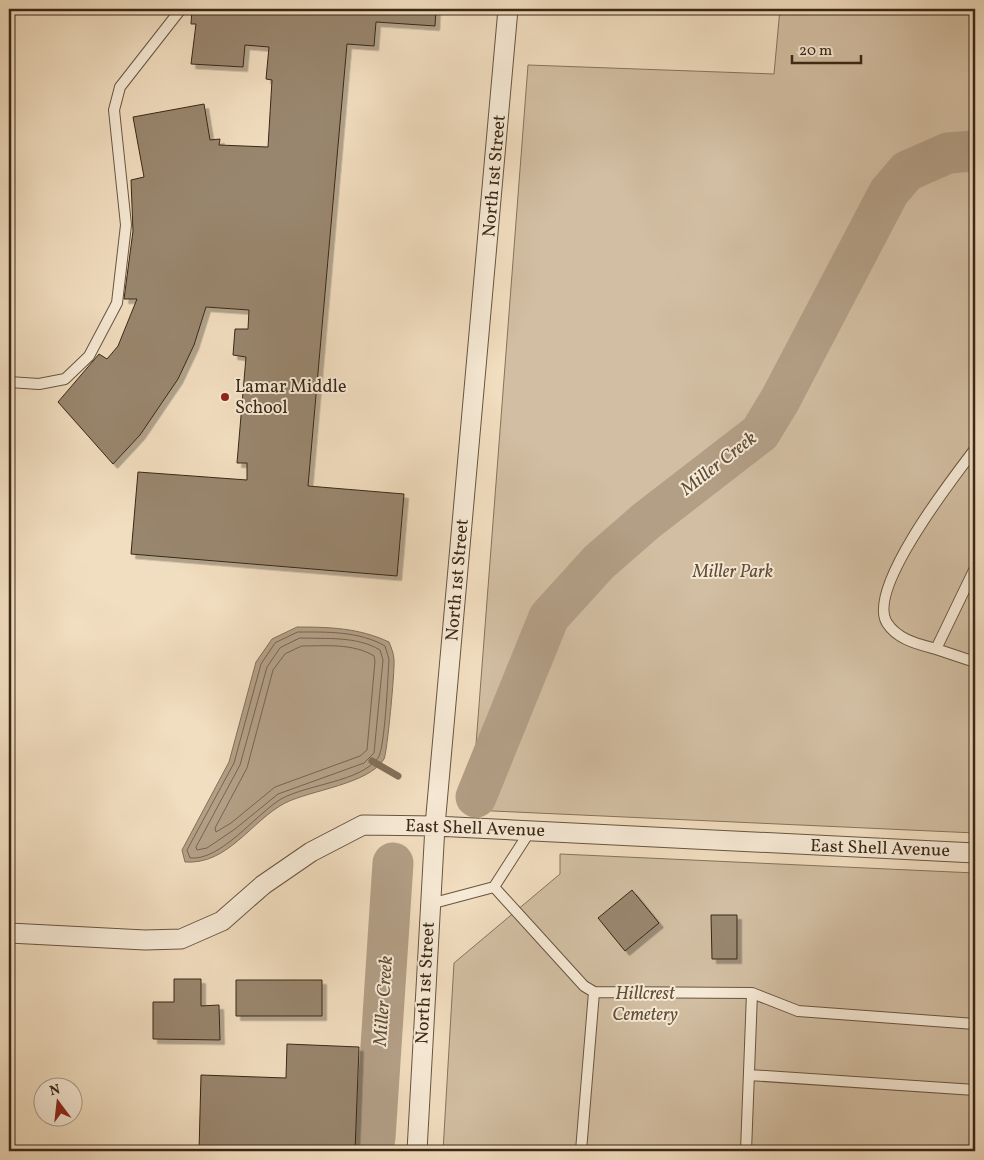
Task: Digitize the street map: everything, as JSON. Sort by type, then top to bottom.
[{"type":"street","name":"North 1st Street","points":[[417,1151],[435,826],[508,9]]},
{"type":"street","name":"East Shell Avenue","points":[[9,933],[146,940],[182,939],[222,921],[263,885],[303,858],[363,825],[435,826],[975,853]]},
{"type":"lane","points":[[9,382],[39,384],[65,379],[89,356],[117,303],[126,225],[114,110],[120,87],[181,9]]},
{"type":"lane","points":[[975,449],[941,493],[917,532],[885,592],[882,609],[886,622],[897,635],[975,662]]},
{"type":"lane","points":[[936,648],[975,568]]},
{"type":"lane","points":[[430,904],[494,887],[530,831]]},
{"type":"lane","points":[[494,887],[584,986],[594,992],[752,993],[798,1011],[975,1024]]},
{"type":"lane","points":[[581,1151],[594,992]]},
{"type":"lane","points":[[746,1151],[752,993]]},
{"type":"lane","points":[[749,1075],[975,1090]]},
{"type":"green space","name":"Miller Park","points":[[780,9],[975,9],[975,833],[471,810],[528,65],[774,74]]},
{"type":"green space","name":"Hillcrest Cemetery","points":[[560,854],[975,873],[975,1151],[443,1151],[454,963],[560,874]]},
{"type":"water","points":[[297,627],[344,629],[378,637],[389,642],[394,667],[389,728],[384,759],[377,768],[366,775],[339,786],[285,803],[261,820],[227,849],[214,857],[200,861],[185,862],[182,850],[229,762],[256,662],[272,639]]},
{"type":"building","points":[[192,9],[436,9],[435,26],[376,22],[374,46],[347,44],[308,486],[404,494],[397,576],[131,554],[138,472],[247,480],[247,463],[237,463],[246,357],[233,355],[235,329],[248,329],[249,310],[206,307],[194,345],[178,379],[140,435],[113,464],[58,402],[99,354],[107,359],[118,346],[137,299],[124,299],[133,231],[131,180],[144,177],[133,117],[204,104],[210,140],[220,139],[219,145],[268,147],[272,80],[266,79],[269,47],[245,45],[243,67],[191,64],[196,24],[191,24]]},
{"type":"building","points":[[632,890],[659,923],[625,951],[598,918]]},
{"type":"building","points":[[711,915],[737,915],[737,959],[712,959]]},
{"type":"building","points":[[174,979],[201,979],[201,1006],[219,1005],[220,1040],[153,1039],[153,1002],[174,1002]]},
{"type":"building","points":[[236,980],[322,980],[322,1016],[236,1016]]},
{"type":"building","points":[[287,1044],[359,1047],[355,1151],[199,1151],[201,1075],[286,1078]]},
{"type":"waterway","name":"Miller Creek","points":[[476,797],[549,617],[599,562],[646,521],[760,433],[780,400],[889,192],[907,171],[948,153],[975,151]]},
{"type":"waterway","points":[[372,761],[398,776]]},
{"type":"waterway","name":"Miller Creek","points":[[375,1138],[393,863]]},
{"type":"place","name":"Lamar Middle School","points":[[225,397]]}]
